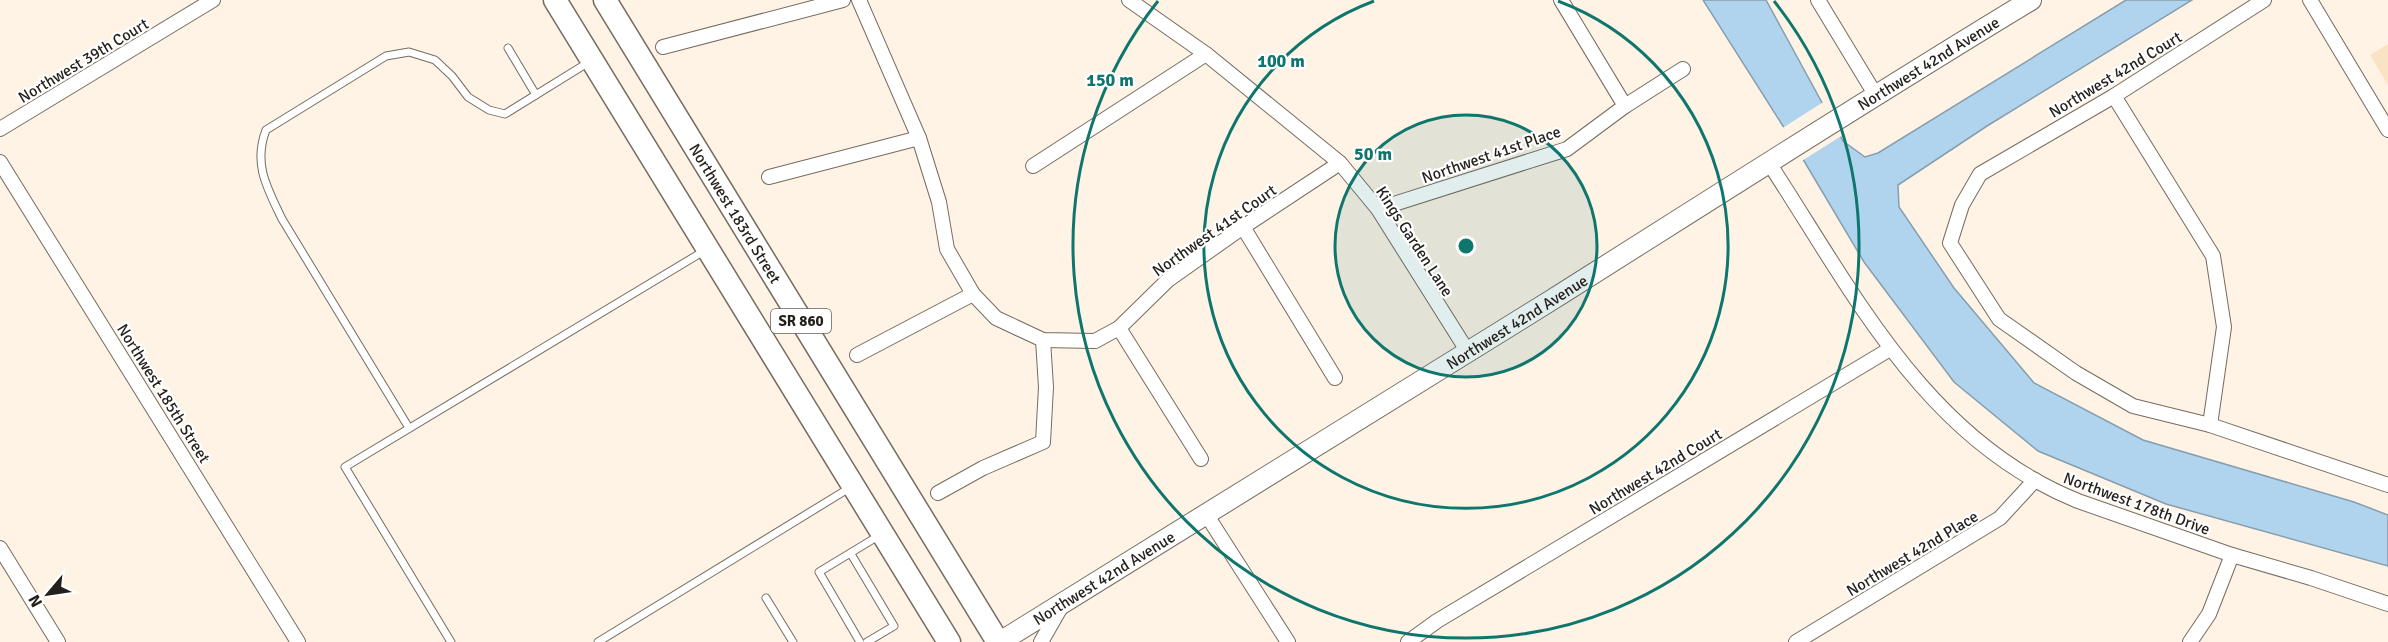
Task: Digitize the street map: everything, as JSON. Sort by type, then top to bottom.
[{"type":"main road","name":"SR 860","points":[[555,0],[949,642]]},
{"type":"main road","name":"Northwest 183rd Street","points":[[605,0],[999,642]]},
{"type":"street","name":"Northwest 39th Court","points":[[0,129],[213,0]]},
{"type":"street","points":[[663,47],[843,0]]},
{"type":"street","points":[[859,0],[919,138],[939,202],[946,249],[972,294],[996,318],[1043,340],[1046,387],[1043,442],[983,468],[938,493]]},
{"type":"street","name":"Kings Garden Lane","points":[[1129,0],[1206,54],[1340,163],[1378,209],[1468,352]]},
{"type":"street","points":[[1561,0],[1625,106]]},
{"type":"street","points":[[1818,0],[1875,94]]},
{"type":"street","name":"Northwest 42nd Avenue","points":[[999,642],[1468,352],[1875,94],[2031,0]]},
{"type":"street","name":"Northwest 42nd Court","points":[[2210,425],[2133,406],[2076,373],[1998,320],[1950,243],[1962,205],[1980,174],[2114,96],[2264,0]]},
{"type":"street","points":[[2310,0],[2388,130]]},
{"type":"street","points":[[1033,166],[1206,54]]},
{"type":"street","name":"Northwest 41st Place","points":[[1378,209],[1567,149],[1625,106],[1683,69]]},
{"type":"street","points":[[2114,96],[2213,256],[2223,327],[2210,425],[2388,485]]},
{"type":"street","points":[[768,177],[919,138]]},
{"type":"street","name":"Northwest 185th Street","points":[[0,162],[298,642]]},
{"type":"street","name":"Northwest 41st Court","points":[[1043,340],[1095,341],[1119,328],[1168,280],[1340,163]]},
{"type":"street","name":"Northwest 178th Drive","points":[[1769,163],[1890,349],[1943,411],[1995,455],[2053,491],[2078,501],[2232,555],[2388,603]]},
{"type":"street","points":[[1243,227],[1335,378]]},
{"type":"street","points":[[857,355],[972,294]]},
{"type":"street","points":[[1119,328],[1201,459]]},
{"type":"street","name":"Northwest 42nd Court","points":[[1408,642],[1437,621],[1890,349]]},
{"type":"street","name":"Northwest 42nd Place","points":[[1796,642],[2000,518],[2034,480]]},
{"type":"street","points":[[1206,514],[1288,642]]},
{"type":"street","points":[[0,548],[58,642]]},
{"type":"street","points":[[2190,642],[2209,614],[2232,555]]},
{"type":"street","points":[[1041,642],[1064,602]]},
{"type":"lane","points":[[508,48],[536,95]]},
{"type":"lane","points":[[409,428],[282,219],[268,190],[260,163],[260,147],[266,130],[386,56],[409,52],[435,60],[452,76],[468,97],[489,110],[506,114],[592,60]]},
{"type":"lane","points":[[451,642],[345,467],[708,249]]},
{"type":"lane","points":[[598,642],[853,486]]},
{"type":"lane","points":[[860,642],[819,573],[882,534]]},
{"type":"lane","points":[[851,554],[894,626],[867,642]]},
{"type":"lane","points":[[766,598],[793,642]]},
{"type":"shaded area","points":[[2388,44],[2388,85],[2370,55]]},
{"type":"water","points":[[1703,0],[1766,0],[1843,141],[1865,157],[1878,153],[2126,0],[2192,0],[1987,126],[1898,185],[1899,207],[1954,288],[2034,383],[2143,440],[2354,502],[2388,515],[2388,566],[2166,504],[2038,451],[1954,382],[1864,262],[1788,134]]},
{"type":"pier","points":[[1825,101],[1843,135],[1800,162],[1781,129]]}]
